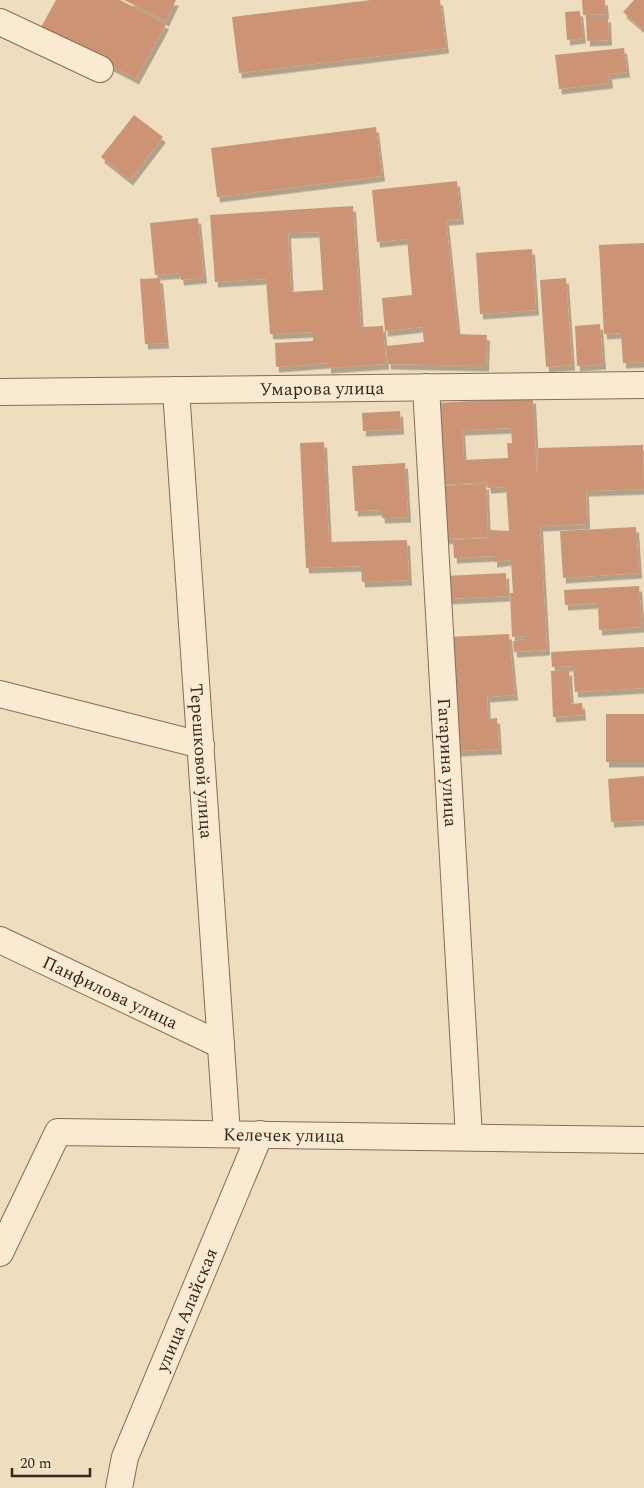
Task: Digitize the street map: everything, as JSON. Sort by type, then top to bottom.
[{"type":"street","points":[[0,22],[100,69]]},
{"type":"street","name":"Умарова улица","points":[[0,392],[644,385]]},
{"type":"street","name":"Гагарина улица","points":[[426,387],[469,1137]]},
{"type":"street","name":"Терешковой улица","points":[[176,390],[228,1134]]},
{"type":"street","points":[[0,694],[201,746]]},
{"type":"street","name":"Панфилова улица","points":[[0,940],[221,1045]]},
{"type":"street","name":"Келечек улица","points":[[0,1252],[58,1132],[644,1140]]},
{"type":"street","name":"улица Алайская","points":[[119,1488],[125,1457],[260,1134]]},
{"type":"building","points":[[56,0],[120,0],[166,24],[136,79],[40,29]]},
{"type":"building","points":[[124,0],[176,0],[166,21]]},
{"type":"building","points":[[371,0],[440,0],[446,48],[239,73],[232,17]]},
{"type":"building","points":[[582,0],[605,0],[606,14],[583,15]]},
{"type":"building","points":[[634,0],[644,0],[644,30],[623,12]]},
{"type":"building","points":[[580,11],[583,38],[567,40],[565,12]]},
{"type":"building","points":[[586,17],[608,17],[609,40],[587,41]]},
{"type":"building","points":[[624,48],[627,72],[609,74],[610,83],[559,89],[555,55]]},
{"type":"building","points":[[134,115],[163,137],[130,180],[101,157]]},
{"type":"building","points":[[376,127],[382,176],[217,197],[211,148]]},
{"type":"building","points":[[457,181],[461,219],[446,220],[458,334],[487,335],[486,366],[388,364],[386,346],[424,342],[422,327],[385,331],[382,298],[412,295],[407,239],[377,242],[372,190]]},
{"type":"building","points":[[353,206],[361,327],[383,326],[386,364],[328,368],[328,363],[276,367],[275,343],[313,341],[313,332],[270,334],[266,279],[215,282],[210,215]],"holes":[[[319,232],[323,290],[291,292],[288,233]]]},
{"type":"building","points":[[198,218],[204,278],[181,280],[180,273],[155,275],[150,223]]},
{"type":"building","points":[[644,243],[644,362],[623,363],[621,333],[604,334],[599,245]]},
{"type":"building","points":[[532,249],[536,310],[480,314],[476,253]]},
{"type":"building","points":[[160,278],[166,343],[145,344],[140,279]]},
{"type":"building","points":[[566,278],[572,365],[546,367],[540,280]]},
{"type":"building","points":[[600,324],[603,364],[577,366],[575,326]]},
{"type":"building","points":[[533,398],[537,477],[538,448],[643,445],[644,489],[586,491],[587,524],[540,526],[547,650],[514,652],[513,641],[526,639],[526,636],[512,637],[510,593],[513,593],[511,560],[494,562],[494,556],[454,558],[453,540],[489,538],[489,530],[509,531],[506,487],[488,488],[487,482],[440,485],[435,403]],"holes":[[[511,428],[512,443],[507,443],[508,458],[464,460],[462,430]]]},
{"type":"building","points":[[400,411],[401,429],[363,431],[362,413]]},
{"type":"building","points":[[324,442],[329,542],[407,540],[409,580],[362,582],[361,566],[306,568],[300,443]]},
{"type":"building","points":[[405,463],[408,517],[382,518],[381,510],[355,511],[352,466]]},
{"type":"building","points":[[486,484],[488,537],[440,539],[438,486]]},
{"type":"building","points":[[636,527],[639,573],[563,578],[560,531]]},
{"type":"building","points":[[506,573],[507,596],[446,599],[445,576]]},
{"type":"building","points":[[639,586],[642,627],[599,630],[598,603],[565,605],[564,590]]},
{"type":"building","points":[[509,634],[515,695],[487,697],[488,719],[497,718],[499,749],[456,751],[449,637]]},
{"type":"building","points":[[644,647],[644,688],[575,692],[573,666],[552,667],[551,652]]},
{"type":"building","points":[[569,670],[571,704],[582,703],[583,715],[553,717],[551,671]]},
{"type":"building","points":[[606,714],[644,714],[644,762],[606,762]]},
{"type":"building","points":[[644,776],[644,820],[611,822],[608,779]]}]
